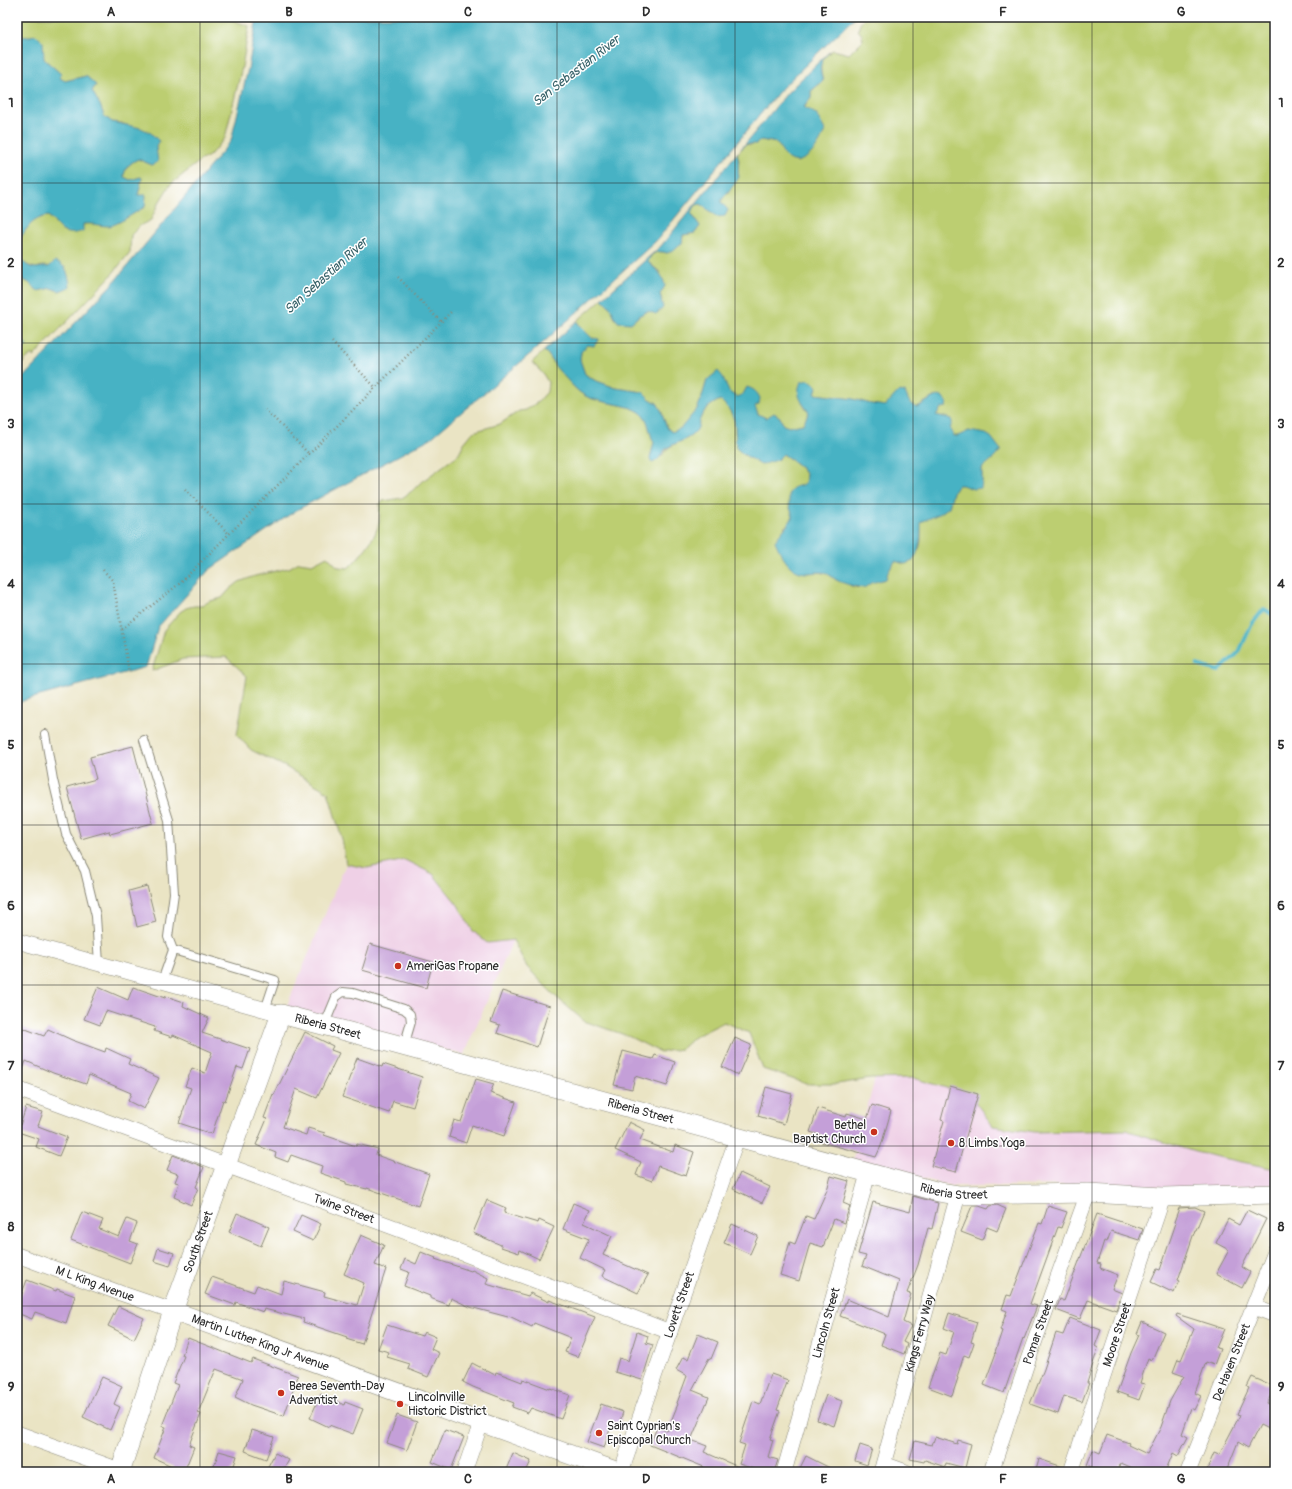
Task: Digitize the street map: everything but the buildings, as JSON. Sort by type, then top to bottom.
[{"type":"street","name":"Riberia Street","points":[[17,941],[162,982],[404,1046],[868,1174],[939,1192],[958,1195],[1088,1193],[1163,1197],[1275,1194]]},
{"type":"street","name":"South Street","points":[[122,1471],[174,1311],[227,1165],[273,1012]]},
{"type":"street","name":"Twine Street","points":[[17,1089],[227,1165],[670,1332]]},
{"type":"street","name":"Lovett Street","points":[[621,1472],[737,1138]]},
{"type":"street","name":"Lincoln Street","points":[[784,1472],[868,1174]]},
{"type":"street","name":"Pomar Street","points":[[991,1472],[1028,1360],[1088,1193]]},
{"type":"street","name":"Kings Ferry Way","points":[[882,1468],[958,1195]]},
{"type":"street","name":"Moore Street","points":[[1071,1472],[1163,1197]]},
{"type":"street","name":"De Haven Street","points":[[1188,1472],[1275,1252]]},
{"type":"street","name":"M L King Avenue","points":[[17,1255],[174,1311]]},
{"type":"street","points":[[1254,1307],[1275,1315]]},
{"type":"street","name":"Martin Luther King Jr Avenue","points":[[174,1311],[618,1472]]},
{"type":"street","points":[[464,1472],[481,1423]]},
{"type":"street","points":[[17,1433],[122,1471]]},
{"type":"street","points":[[882,1468],[906,1472]]},
{"type":"lane","points":[[45,734],[53,780],[66,834],[85,871],[96,916],[99,964]]},
{"type":"lane","points":[[144,740],[168,820],[174,893],[168,937],[173,950],[162,982]]},
{"type":"lane","points":[[173,950],[275,980],[273,1012]]},
{"type":"lane","points":[[324,1026],[336,997],[343,992],[353,992],[404,1009],[410,1014],[410,1022],[404,1046]]},
{"type":"path","points":[[398,277],[441,322]]},
{"type":"path","points":[[122,630],[179,584],[452,311]]},
{"type":"path","points":[[332,342],[375,387]]},
{"type":"path","points":[[265,409],[309,454]]},
{"type":"path","points":[[186,489],[229,534]]},
{"type":"path","points":[[103,570],[113,581],[129,672]]},
{"type":"shaded area","points":[[405,860],[433,874],[458,905],[473,931],[513,940],[464,1055],[286,1008],[346,864],[367,868]]},
{"type":"shaded area","points":[[913,1078],[970,1095],[993,1126],[1035,1132],[1126,1130],[1195,1152],[1275,1169],[1275,1186],[1163,1189],[1158,1187],[1088,1185],[1083,1183],[1082,1185],[952,1186],[852,1162],[875,1079]]},
{"type":"green space","points":[[17,17],[224,17],[249,26],[242,67],[225,138],[209,156],[201,160],[170,185],[158,204],[151,220],[141,225],[131,235],[130,252],[109,278],[33,357],[32,354],[24,361],[17,374],[17,352],[22,351],[23,342],[17,335],[17,281],[21,279],[28,282],[38,291],[51,288],[59,291],[70,287],[65,267],[42,266],[36,268],[26,265],[17,256],[19,242],[25,230],[35,220],[48,216],[64,232],[88,223],[102,225],[110,224],[120,221],[145,207],[138,195],[142,178],[130,180],[124,177],[124,174],[128,166],[138,159],[152,165],[159,141],[122,123],[112,122],[104,116],[92,91],[96,85],[86,76],[65,81],[60,78],[61,74],[44,59],[36,35],[25,37],[17,35]]},
{"type":"green space","points":[[865,17],[1275,17],[1275,1169],[1195,1152],[1126,1130],[1035,1132],[993,1126],[970,1095],[913,1078],[870,1079],[837,1084],[807,1084],[763,1069],[749,1033],[724,1022],[694,1037],[681,1049],[660,1052],[628,1036],[584,1021],[554,995],[527,967],[513,940],[487,943],[473,931],[458,905],[433,874],[405,860],[367,868],[346,864],[342,839],[328,792],[284,766],[251,750],[237,735],[247,676],[226,657],[183,659],[152,671],[164,630],[180,612],[186,608],[201,606],[210,601],[222,598],[239,582],[255,576],[289,568],[299,562],[312,564],[327,556],[338,567],[348,568],[371,541],[379,523],[380,504],[383,501],[402,498],[412,491],[420,483],[458,455],[464,443],[473,432],[500,424],[519,411],[526,410],[538,402],[547,392],[548,382],[532,362],[544,351],[574,387],[587,397],[632,408],[639,411],[644,416],[654,442],[650,459],[662,456],[669,447],[692,435],[697,430],[699,420],[706,410],[720,400],[729,409],[735,421],[735,433],[743,454],[750,458],[783,454],[797,464],[806,475],[805,485],[794,487],[789,505],[793,516],[790,523],[784,527],[807,573],[817,572],[829,574],[836,580],[853,587],[864,588],[871,582],[885,579],[895,561],[905,564],[915,554],[920,546],[920,522],[949,507],[953,492],[958,485],[982,482],[982,468],[969,431],[958,436],[954,436],[950,428],[952,419],[936,415],[941,408],[935,396],[917,407],[910,403],[905,392],[885,406],[853,399],[814,394],[803,405],[809,412],[803,424],[789,427],[783,425],[780,417],[766,418],[758,414],[747,387],[743,394],[737,397],[707,380],[697,409],[681,429],[672,432],[667,428],[657,403],[643,392],[616,388],[594,380],[585,374],[580,360],[581,352],[592,338],[577,321],[602,299],[613,310],[615,319],[636,319],[662,300],[660,294],[660,272],[648,262],[649,259],[655,253],[667,253],[682,243],[683,235],[695,233],[700,226],[691,213],[696,205],[701,204],[712,214],[723,197],[730,191],[738,171],[739,160],[737,154],[746,144],[750,145],[761,140],[777,143],[783,154],[797,162],[808,156],[814,149],[810,110],[804,108],[811,98],[811,91],[823,81],[821,67],[823,60],[825,56],[833,50],[849,54],[863,40],[862,35],[858,30]]},
{"type":"water","name":"San Sebastian River","points":[[257,17],[855,17],[782,88],[656,241],[535,350],[431,438],[295,511],[209,570],[158,627],[146,667],[25,700],[17,704],[17,384],[114,282],[231,141],[248,69]]},
{"type":"water","points":[[17,35],[25,37],[36,35],[43,42],[44,59],[61,74],[60,78],[65,81],[86,76],[96,85],[92,91],[104,116],[112,122],[141,128],[151,133],[159,141],[156,147],[158,162],[152,165],[138,159],[128,166],[124,174],[124,177],[130,180],[142,178],[138,195],[146,195],[145,207],[113,225],[105,226],[83,224],[83,231],[77,233],[64,232],[48,216],[42,217],[37,219],[29,226],[17,244]]},
{"type":"water","points":[[829,52],[823,59],[821,65],[823,81],[811,91],[811,98],[804,107],[816,114],[825,130],[820,141],[812,152],[802,160],[790,160],[784,155],[777,143],[761,140],[756,144],[746,144],[741,149],[788,92]]},
{"type":"water","points":[[738,152],[739,177],[721,202],[728,210],[725,216],[717,217],[701,204],[696,205],[691,213],[700,226],[695,233],[683,235],[682,243],[672,251],[667,253],[655,253],[649,259],[648,262],[659,272],[664,281],[665,286],[660,294],[663,308],[656,314],[648,311],[640,315],[631,323],[618,322],[606,302],[602,299],[661,246]]},
{"type":"water","points":[[17,256],[25,264],[33,268],[49,267],[55,261],[59,263],[67,271],[70,287],[59,291],[51,288],[38,291],[28,282],[21,279],[17,281]]},
{"type":"water","points":[[577,321],[592,338],[599,339],[594,346],[587,345],[581,352],[580,360],[585,374],[594,380],[616,388],[643,392],[657,403],[667,428],[672,432],[681,428],[697,409],[707,380],[718,371],[723,377],[729,392],[737,397],[743,394],[747,387],[753,390],[760,398],[759,404],[755,406],[758,414],[766,418],[774,413],[780,417],[783,425],[789,427],[803,424],[809,412],[800,398],[799,386],[801,382],[810,381],[814,383],[817,387],[815,394],[853,399],[885,406],[899,391],[905,392],[910,403],[917,407],[936,396],[940,396],[947,402],[946,407],[941,408],[936,415],[952,419],[950,428],[954,436],[958,436],[969,431],[986,434],[991,437],[1001,450],[982,468],[981,488],[973,489],[958,485],[953,492],[949,507],[941,513],[921,522],[921,538],[913,561],[905,564],[895,561],[888,572],[886,579],[871,583],[864,588],[841,582],[827,573],[800,572],[786,562],[775,541],[793,516],[789,505],[789,493],[794,487],[805,484],[806,474],[797,464],[783,454],[777,460],[761,465],[736,448],[733,417],[730,411],[720,400],[705,410],[699,420],[697,430],[693,434],[667,448],[658,460],[652,463],[650,459],[654,442],[644,416],[639,411],[632,408],[587,397],[560,372],[544,351]]},
{"type":"water","points":[[17,335],[27,345],[22,351],[17,352]]},
{"type":"waterway","points":[[1197,665],[1219,671],[1239,652],[1252,624],[1264,609],[1275,616]]},
{"type":"place","name":"AmeriGas Propane","points":[[398,966]]},
{"type":"place","name":"Bethel Baptist Church","points":[[874,1132]]},
{"type":"place","name":"8 Limbs Yoga","points":[[951,1143]]},
{"type":"place","name":"Berea Seventh-Day Adventist","points":[[281,1393]]},
{"type":"place","name":"Lincolnville Historic District","points":[[400,1404]]},
{"type":"place","name":"Saint Cyprian's Episcopal Church","points":[[599,1433]]}]
